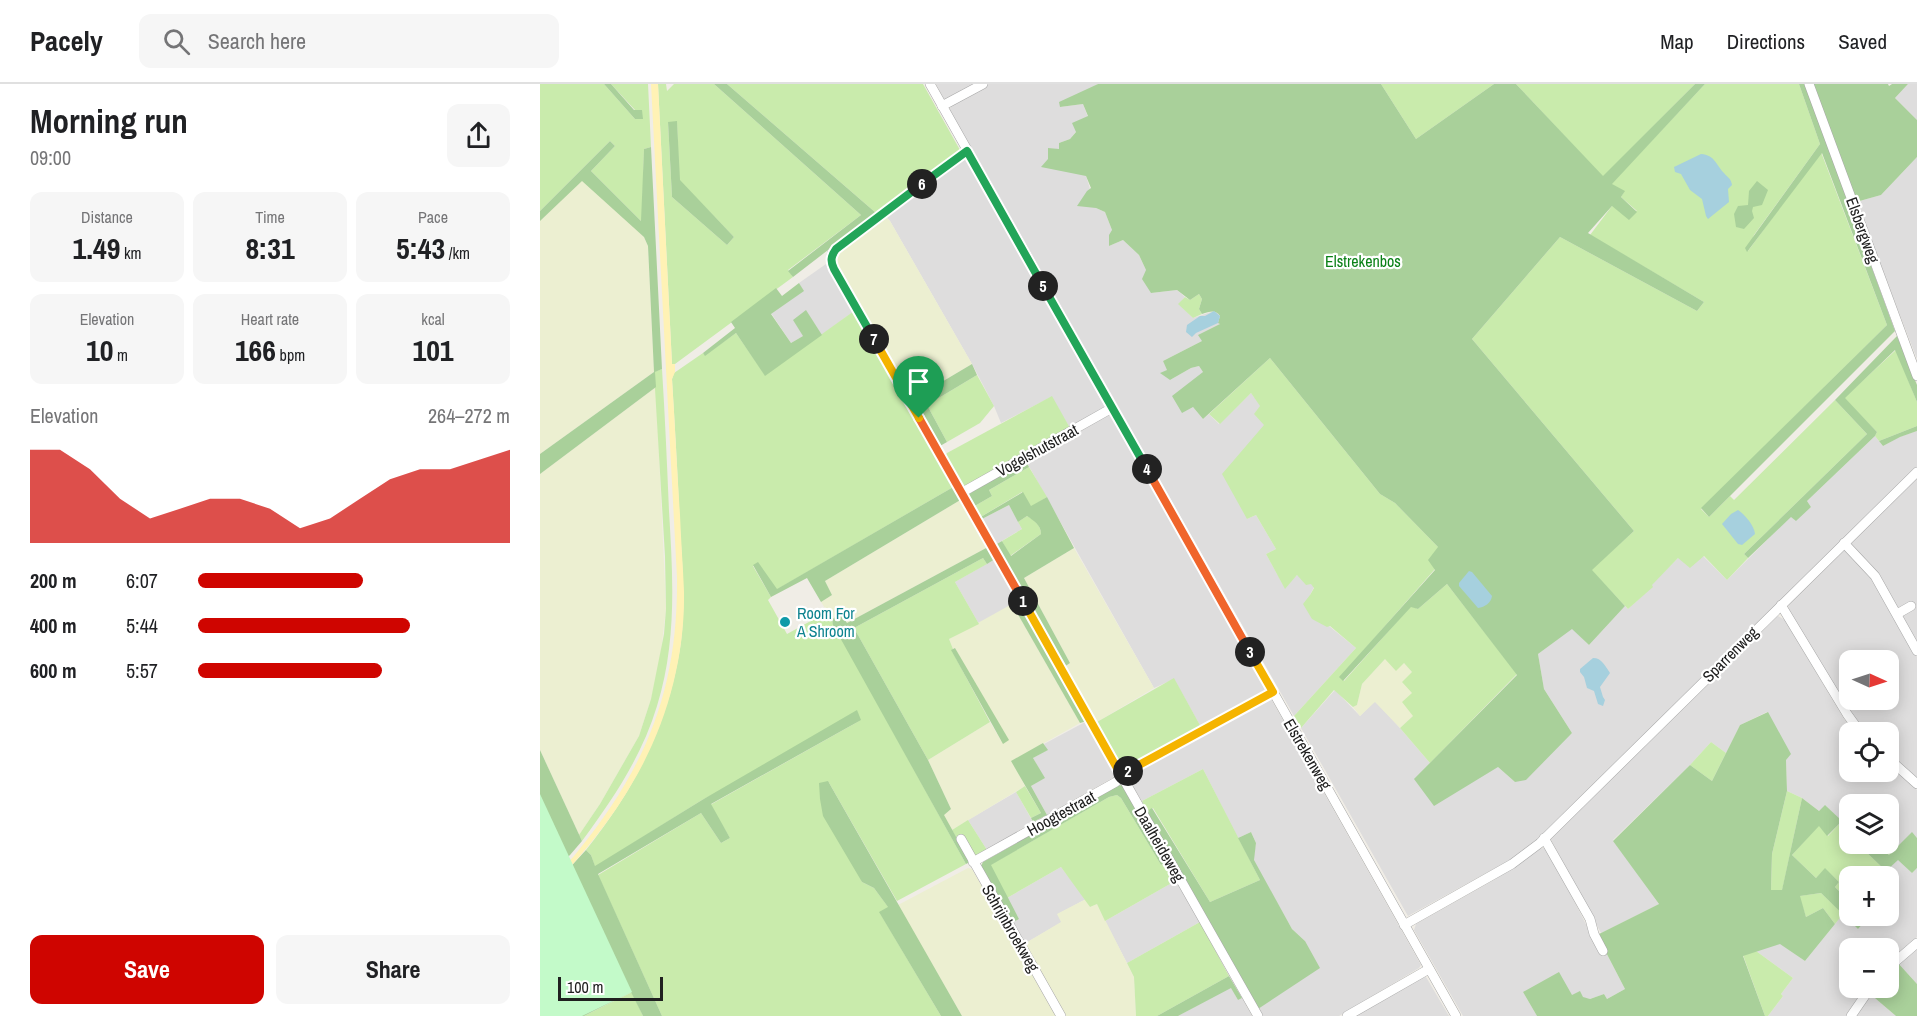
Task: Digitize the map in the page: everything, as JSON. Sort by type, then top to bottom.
[{"type":"street","name":"Elstrekenweg","points":[[930,84],[1456,1016]]},
{"type":"street","points":[[942,106],[983,84]]},
{"type":"street","name":"Elsbergweg","points":[[1809,84],[1917,376]]},
{"type":"street","name":"Daalheideweg","points":[[967,151],[836,249],[831,258],[834,269],[1258,1016]]},
{"type":"street","name":"Vogelshutstraat","points":[[961,493],[1112,408]]},
{"type":"street","name":"Sparrenweg","points":[[1404,925],[1512,864],[1544,838],[1917,472]]},
{"type":"street","points":[[1844,543],[1875,576],[1917,651]]},
{"type":"street","points":[[1781,605],[1853,722]]},
{"type":"street","points":[[1897,614],[1911,606]]},
{"type":"street","name":"Hoogtestraat","points":[[973,862],[1127,772],[1273,692]]},
{"type":"street","points":[[1899,768],[1917,784]]},
{"type":"street","points":[[1544,838],[1590,919],[1594,934],[1603,951]]},
{"type":"street","name":"Schrijnbroekweg","points":[[961,839],[1061,1016]]},
{"type":"street","points":[[1899,959],[1917,943]]},
{"type":"street","points":[[1347,1016],[1429,969]]},
{"type":"street","points":[[1851,1016],[1863,998]]},
{"type":"shaded area","points":[[936,84],[976,84],[946,100]]},
{"type":"shaded area","points":[[988,84],[1098,84],[1060,107],[1083,104],[1088,117],[1070,139],[1059,143],[1086,176],[1096,208],[1105,212],[1112,230],[1109,246],[1123,240],[1139,255],[1146,270],[1151,293],[1177,290],[1185,297],[1179,304],[1193,318],[1214,311],[1220,316],[1220,324],[1202,341],[1163,361],[1168,370],[1161,373],[1170,380],[1199,366],[1203,372],[1193,407],[1203,419],[1209,414],[1219,424],[1251,393],[1261,406],[1265,425],[1247,519],[1256,515],[1276,549],[1266,554],[1285,588],[1297,575],[1311,583],[1314,587],[1310,595],[1329,626],[1356,648],[1294,716],[949,110],[953,104]]},
{"type":"shaded area","points":[[1908,84],[1917,84],[1917,120],[1895,98]]},
{"type":"shaded area","points":[[1917,157],[1917,359],[1856,202],[1881,195]]},
{"type":"shaded area","points":[[960,158],[965,158],[1105,407],[1070,428],[1051,397],[1001,423],[972,364],[886,217]]},
{"type":"shaded area","points":[[826,264],[854,311],[822,335],[806,311],[803,336],[791,343],[771,313],[803,291],[799,283]]},
{"type":"shaded area","points":[[1110,414],[1266,691],[1201,727],[1174,679],[1154,688],[1026,461]]},
{"type":"shaded area","points":[[1917,431],[1917,468],[1540,839],[1517,856],[1408,916],[1301,728],[1335,690],[1360,716],[1375,701],[1400,728],[1430,763],[1415,779],[1498,767],[1515,782],[1572,733],[1544,689],[1538,654],[1572,628],[1589,645],[1625,606],[1628,609],[1678,558],[1703,556],[1727,580],[1791,516],[1811,507],[1807,501],[1875,436],[1883,446]]},
{"type":"shaded area","points":[[1917,474],[1917,646],[1903,620],[1900,608],[1851,543],[1852,539]]},
{"type":"shaded area","points":[[1009,505],[1022,529],[995,545],[980,520]]},
{"type":"shaded area","points":[[1844,550],[1872,576],[1917,657],[1917,781],[1899,764],[1899,722],[1857,722],[1849,710],[1899,710],[1899,650],[1839,650],[1839,693],[1788,608],[1789,603]]},
{"type":"shaded area","points":[[995,559],[1019,601],[979,624],[955,582]]},
{"type":"shaded area","points":[[1778,616],[1785,620],[1846,722],[1839,722],[1839,782],[1899,782],[1899,774],[1917,790],[1917,838],[1912,833],[1899,846],[1899,794],[1839,794],[1839,820],[1826,806],[1819,811],[1802,798],[1787,791],[1786,760],[1767,712],[1740,725],[1726,753],[1711,742],[1613,840],[1659,904],[1601,933],[1550,838]]},
{"type":"shaded area","points":[[1270,697],[1421,965],[1339,1016],[1262,1016],[1258,1009],[1305,941],[1292,929],[1253,860],[1256,843],[1251,832],[1238,838],[1203,769],[1142,801],[1129,780],[1131,775]]},
{"type":"shaded area","points":[[1087,721],[1117,773],[1116,776],[1047,815],[1031,786],[1044,778],[1033,758],[1047,750],[1044,744]]},
{"type":"shaded area","points":[[1016,792],[1033,822],[987,850],[968,820]]},
{"type":"shaded area","points":[[1544,848],[1550,854],[1593,938],[1597,935],[1625,989],[1607,999],[1604,994],[1590,999],[1523,992],[1537,1016],[1463,1016],[1414,930],[1416,924],[1494,880],[1538,849]]},
{"type":"shaded area","points":[[1898,859],[1912,873],[1917,868],[1917,937],[1899,954],[1899,938],[1839,938],[1839,998],[1859,998],[1848,1016],[1768,1016],[1793,978],[1756,951],[1780,943],[1805,961],[1839,919],[1839,926],[1855,926],[1858,929],[1861,926],[1899,926],[1899,866],[1891,866]]},
{"type":"shaded area","points":[[1061,867],[1086,899],[1058,914],[1062,922],[1024,944],[1012,923],[1019,919],[1007,898]]},
{"type":"shaded area","points":[[1177,880],[1200,922],[1127,963],[1105,921]]},
{"type":"shaded area","points":[[1917,947],[1917,984],[1899,964]]},
{"type":"shaded area","points":[[1426,977],[1449,1016],[1356,1016],[1422,978]]},
{"type":"shaded area","points":[[1231,987],[1238,1000],[1242,998],[1252,1016],[1178,1016]]},
{"type":"shaded area","points":[[1866,998],[1875,998],[1896,1016],[1854,1016]]},
{"type":"green space","points":[[540,84],[604,84],[635,119],[635,110],[611,84],[648,84],[651,147],[644,149],[642,222],[591,171],[615,146],[610,141],[540,211]]},
{"type":"green space","points":[[604,84],[611,84],[634,110],[642,110],[643,119],[635,119]]},
{"type":"green space","points":[[658,84],[666,84],[667,91],[674,84],[714,84],[861,215],[788,270],[793,277],[672,364]],"holes":[[[668,122],[677,122],[679,180],[734,237],[727,245],[672,197]]]},
{"type":"green space","points":[[714,84],[727,84],[876,213],[793,277],[788,271],[861,215]]},
{"type":"green space","points":[[727,84],[923,84],[960,150],[876,213]]},
{"type":"green space","name":"Elstrekenbos","points":[[1098,84],[1381,84],[1416,139],[1494,84],[1516,84],[1603,176],[1695,84],[1705,84],[1612,184],[1625,191],[1621,197],[1637,212],[1629,220],[1612,206],[1588,233],[1704,302],[1697,311],[1560,237],[1472,339],[1634,531],[1592,570],[1625,606],[1589,645],[1572,629],[1538,654],[1544,689],[1572,733],[1526,780],[1515,782],[1498,767],[1434,806],[1414,779],[1517,675],[1447,584],[1418,609],[1411,607],[1343,681],[1339,677],[1435,570],[1428,560],[1438,547],[1395,503],[1380,494],[1270,358],[1203,419],[1193,407],[1182,413],[1172,396],[1203,372],[1199,366],[1170,380],[1160,373],[1167,370],[1163,361],[1202,341],[1198,335],[1220,324],[1218,323],[1220,316],[1214,312],[1202,314],[1199,309],[1202,299],[1199,294],[1190,300],[1177,290],[1151,293],[1142,279],[1146,270],[1139,255],[1123,240],[1109,246],[1109,235],[1112,230],[1105,212],[1096,208],[1077,206],[1091,188],[1086,176],[1041,167],[1048,159],[1048,148],[1059,149],[1059,143],[1070,139],[1076,132],[1072,123],[1088,116],[1083,104],[1060,107],[1059,102]]},
{"type":"green space","points":[[1381,84],[1494,84],[1416,139]]},
{"type":"green space","points":[[1516,84],[1695,84],[1603,177]]},
{"type":"green space","points":[[1705,84],[1799,84],[1820,144],[1754,235],[1748,251],[1821,152],[1887,325],[1701,509],[1709,517],[1730,496],[1734,500],[1835,400],[1867,434],[1744,554],[1748,558],[1727,580],[1704,556],[1690,568],[1678,558],[1652,585],[1653,587],[1628,609],[1591,570],[1634,531],[1472,339],[1560,237],[1697,311],[1704,302],[1590,235],[1612,206],[1637,211],[1621,197],[1624,192],[1611,184]]},
{"type":"green space","points":[[1799,84],[1888,84],[1889,86],[1908,84],[1895,98],[1917,120],[1917,157],[1881,195],[1856,202],[1850,208],[1895,331],[1709,517],[1701,508],[1887,325],[1822,153],[1747,252],[1745,248],[1820,144]]},
{"type":"green space","points":[[677,121],[680,180],[734,237],[727,245],[672,197],[668,122]]},
{"type":"green space","points":[[610,141],[615,146],[591,171],[641,221],[644,149],[651,147],[662,369],[655,372],[656,387],[540,474],[540,454],[654,372],[648,246],[644,237],[582,181],[540,221],[540,211]]},
{"type":"green space","points":[[582,180],[644,237],[648,246],[654,372],[540,454],[540,221]]},
{"type":"green space","points":[[1757,181],[1768,190],[1762,205],[1753,207],[1754,218],[1744,229],[1736,227],[1734,214],[1738,206],[1748,205],[1749,191]]},
{"type":"green space","points":[[886,217],[972,364],[913,399],[833,258]]},
{"type":"green space","points":[[799,283],[804,291],[771,314],[791,343],[803,336],[793,320],[806,310],[822,335],[765,376],[736,333],[705,356],[703,353],[735,328],[731,322],[776,288],[782,296]]},
{"type":"green space","points":[[1199,294],[1202,299],[1199,309],[1202,314],[1193,318],[1178,304],[1185,297],[1190,300]]},
{"type":"green space","points":[[854,311],[955,486],[776,590],[758,563],[753,566],[771,597],[768,600],[787,634],[827,612],[966,864],[897,901],[828,781],[862,882],[874,888],[889,908],[880,913],[941,1016],[662,1016],[598,875],[701,813],[721,843],[730,838],[710,805],[861,720],[702,800],[595,867],[591,855],[586,850],[617,808],[654,740],[671,691],[680,648],[683,580],[672,379],[674,373],[736,333],[765,375]]},
{"type":"green space","points":[[1897,336],[1917,385],[1917,402],[1895,350],[1845,398],[1877,432],[1875,436],[1807,501],[1811,507],[1796,521],[1791,517],[1748,558],[1744,554],[1867,434],[1835,400]]},
{"type":"green space","points":[[1896,350],[1917,402],[1917,426],[1879,441],[1875,436],[1877,432],[1844,398]]},
{"type":"green space","points":[[1270,358],[1380,494],[1395,503],[1439,548],[1435,569],[1340,677],[1344,681],[1411,606],[1418,609],[1447,584],[1517,674],[1430,763],[1400,728],[1413,716],[1402,702],[1412,693],[1402,682],[1412,672],[1404,663],[1396,671],[1385,659],[1362,684],[1357,705],[1353,707],[1334,690],[1301,728],[1294,716],[1356,648],[1330,626],[1327,627],[1312,619],[1303,604],[1314,588],[1311,584],[1306,585],[1297,575],[1285,589],[1266,554],[1276,549],[1256,515],[1247,519],[1222,474],[1264,425],[1254,414],[1260,406],[1251,393],[1220,424],[1209,414]]},
{"type":"green space","points":[[972,364],[977,375],[927,405],[947,442],[940,446],[913,399]]},
{"type":"green space","points":[[662,369],[672,560],[671,634],[668,658],[657,706],[635,760],[582,841],[579,835],[600,804],[639,736],[651,699],[664,634],[665,556],[654,372]]},
{"type":"green space","points":[[977,375],[994,406],[980,423],[947,442],[927,405]]},
{"type":"green space","points":[[656,387],[666,609],[659,668],[639,736],[600,804],[579,835],[540,750],[540,474]]},
{"type":"green space","points":[[1052,396],[1070,428],[965,487],[961,486],[945,456],[947,453]]},
{"type":"green space","points":[[1917,426],[1917,431],[1883,446],[1879,441]]},
{"type":"green space","points":[[1026,461],[1029,467],[989,490],[992,496],[973,507],[968,495]]},
{"type":"green space","points":[[1029,467],[1047,497],[1031,507],[1022,492],[979,518],[973,507],[992,496],[989,490]]},
{"type":"green space","points":[[955,486],[962,499],[825,581],[832,595],[821,602],[807,578],[771,597],[753,565],[758,562],[777,589]]},
{"type":"green space","points":[[1023,492],[1031,506],[1047,497],[1074,548],[1024,578],[1070,663],[1064,667],[995,545],[1002,541],[1011,556],[1041,534],[1041,531],[1027,516],[1018,522],[1009,505],[980,520],[979,518]]},
{"type":"green space","points":[[962,499],[988,547],[847,623],[841,614],[832,619],[821,602],[832,595],[825,581]]},
{"type":"green space","points":[[1027,516],[1035,521],[1041,534],[1010,556],[1002,541],[1022,529],[1018,522]]},
{"type":"green space","points":[[988,547],[995,559],[987,564],[983,558],[854,628],[928,760],[951,809],[944,815],[970,862],[966,864],[833,625],[832,619],[841,614],[847,623]]},
{"type":"green space","points":[[1074,548],[1154,688],[1097,722],[1064,667],[1070,663],[1024,578]]},
{"type":"green space","points":[[983,558],[987,564],[955,582],[979,624],[949,639],[952,651],[990,722],[928,760],[854,628]]},
{"type":"green space","points":[[1019,601],[1087,721],[1080,723],[1012,604]]},
{"type":"green space","points":[[1012,604],[1080,723],[1012,761],[1025,786],[952,830],[943,815],[951,809],[928,760],[990,722],[1003,744],[949,639]]},
{"type":"green space","points":[[955,648],[1009,740],[1003,744],[951,650]]},
{"type":"green space","points":[[1385,659],[1404,663],[1412,672],[1413,716],[1400,728],[1375,702],[1360,716],[1353,707],[1357,705],[1362,684]]},
{"type":"green space","points":[[1174,678],[1201,727],[1124,769],[1097,722]]},
{"type":"green space","points":[[857,710],[861,720],[711,804],[730,838],[721,843],[701,813],[598,874],[662,1016],[643,1016],[631,992],[584,1016],[540,1016],[540,900],[586,850],[591,855],[595,866],[702,800]]},
{"type":"green space","points":[[1768,712],[1791,754],[1786,760],[1787,791],[1772,854],[1771,890],[1782,890],[1802,798],[1819,811],[1825,805],[1839,818],[1839,824],[1827,836],[1819,826],[1792,855],[1816,878],[1825,868],[1839,882],[1835,887],[1839,891],[1839,911],[1821,893],[1800,896],[1806,917],[1823,908],[1835,924],[1805,961],[1780,944],[1743,956],[1765,1016],[1537,1016],[1523,992],[1559,972],[1572,995],[1580,991],[1583,997],[1590,999],[1604,994],[1607,999],[1625,989],[1597,935],[1659,904],[1613,841],[1690,765],[1712,781],[1740,725]]},
{"type":"green space","points":[[1711,742],[1726,753],[1712,781],[1690,765]]},
{"type":"green space","points":[[1043,743],[1048,750],[1033,758],[1045,778],[1031,786],[1047,815],[1033,822],[1031,818],[1041,813],[1011,761]]},
{"type":"green space","points":[[540,750],[582,841],[540,882]]},
{"type":"green space","points":[[1203,769],[1260,880],[1210,902],[1153,808],[1147,811],[1142,801]]},
{"type":"green space","points":[[828,781],[962,1016],[941,1016],[879,912],[888,907],[874,888],[862,882],[823,816],[819,783]]},
{"type":"green space","points":[[1122,785],[1166,862],[1161,865],[1121,798],[1117,795],[1109,797],[991,865],[1019,919],[1012,923],[981,866],[983,862]]},
{"type":"green space","points":[[1025,786],[1041,813],[1031,818],[1016,792]]},
{"type":"green space","points":[[1787,791],[1802,798],[1782,891],[1771,890],[1772,854]]},
{"type":"green space","points":[[540,794],[632,992],[582,1016],[540,1016]]},
{"type":"green space","points":[[1117,795],[1161,865],[1166,862],[1177,880],[1105,921],[1097,904],[1090,907],[1061,867],[1007,898],[990,865],[1109,797]]},
{"type":"green space","points":[[1152,808],[1210,902],[1260,880],[1238,838],[1251,832],[1256,843],[1254,860],[1292,929],[1305,941],[1320,968],[1258,1009],[1147,811]]},
{"type":"green space","points":[[968,820],[987,850],[976,857],[962,834],[956,837],[952,830]]},
{"type":"green space","points":[[1839,824],[1839,854],[1868,854],[1881,866],[1839,866],[1839,882],[1825,869],[1816,878],[1792,855],[1819,825],[1828,836]]},
{"type":"green space","points":[[1912,832],[1917,838],[1917,868],[1912,873],[1898,860],[1891,866],[1881,866],[1868,854],[1899,854],[1899,845]]},
{"type":"green space","points":[[968,868],[972,869],[1056,1016],[962,1016],[898,905]]},
{"type":"green space","points":[[1821,893],[1839,910],[1839,919],[1835,924],[1823,908],[1806,917],[1799,896]]},
{"type":"green space","points":[[1086,899],[1090,907],[1097,904],[1134,977],[1136,1016],[1066,1016],[1024,944],[1061,922],[1057,914]]},
{"type":"green space","points":[[1200,922],[1229,976],[1157,1016],[1136,1016],[1134,977],[1127,963]]},
{"type":"green space","points":[[1756,951],[1793,978],[1768,1016],[1765,1016],[1743,955]]},
{"type":"green space","points":[[1899,964],[1917,984],[1917,1016],[1896,1016],[1875,998],[1899,998]]},
{"type":"green space","points":[[1229,976],[1242,998],[1238,1000],[1231,988],[1178,1016],[1157,1016]]},
{"type":"green space","points":[[632,992],[643,1016],[584,1016]]},
{"type":"sand","points":[[651,84],[658,84],[672,364],[675,364],[672,379],[684,592],[684,616],[678,663],[658,732],[637,775],[593,840],[540,900],[540,891],[574,856],[623,788],[654,724],[672,655],[677,578]]},
{"type":"water","points":[[1701,154],[1712,158],[1730,179],[1732,185],[1728,189],[1729,202],[1708,219],[1702,199],[1690,190],[1681,174],[1675,172],[1674,167]]},
{"type":"water","points":[[1214,311],[1220,316],[1218,323],[1192,337],[1186,332],[1187,325],[1200,316]]},
{"type":"water","points":[[1738,510],[1749,520],[1755,534],[1742,545],[1738,544],[1722,524]]},
{"type":"water","points":[[1469,571],[1492,596],[1489,603],[1483,607],[1478,608],[1459,586]]},
{"type":"water","points":[[1593,658],[1601,661],[1610,673],[1600,687],[1605,700],[1603,706],[1598,704],[1594,691],[1587,688],[1580,672],[1580,669]]},
{"type":"place","name":"Room For A Shroom","points":[[785,622]]},
{"type":"route","points":[[967,151],[1273,692],[1127,772],[1122,777],[919,418],[831,264],[831,258],[836,249],[967,151]]}]
